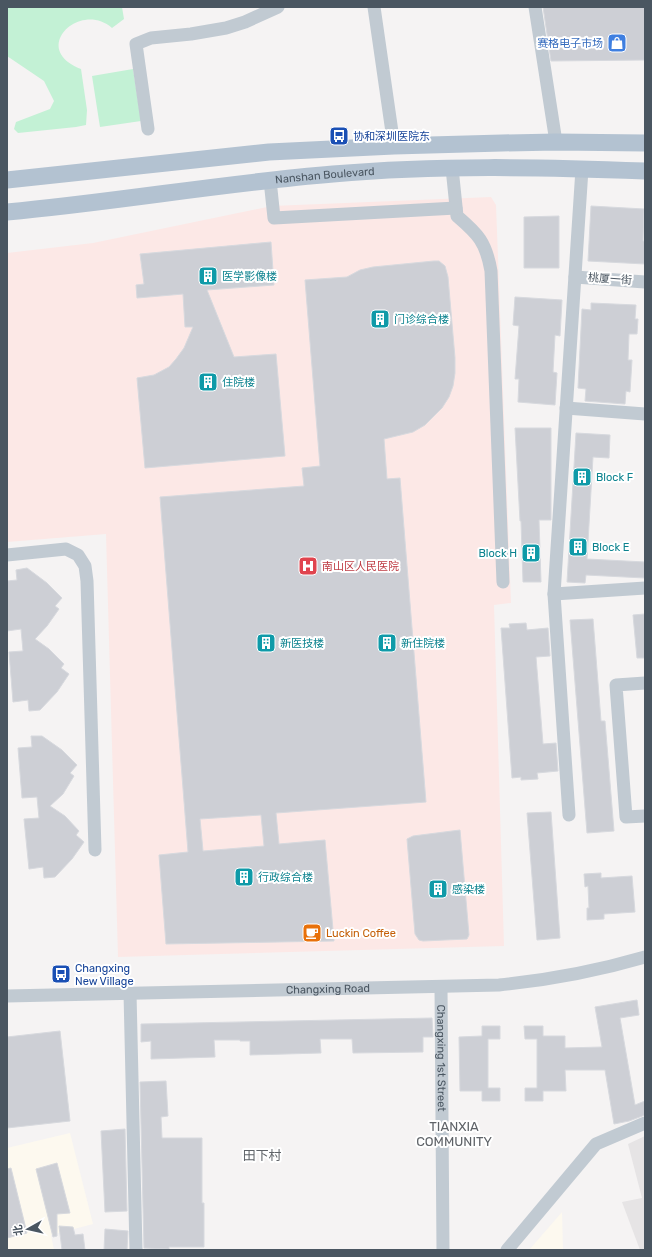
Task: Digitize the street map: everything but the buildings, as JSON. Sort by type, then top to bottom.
[{"type":"main road","points":[[7,180],[269,152],[394,146],[556,142],[645,143]]},
{"type":"main road","name":"Nanshan Boulevard","points":[[7,212],[270,180],[335,174],[502,167],[645,171]]},
{"type":"street","points":[[148,129],[136,44],[151,38],[226,28],[278,7]]},
{"type":"street","points":[[374,7],[394,146]]},
{"type":"street","points":[[535,7],[556,142]]},
{"type":"street","points":[[452,168],[457,216],[475,231],[480,239],[485,249],[491,271],[503,582]]},
{"type":"street","points":[[569,815],[554,594],[582,169]]},
{"type":"street","points":[[270,180],[274,218],[456,208]]},
{"type":"street","name":"桃厦一街","points":[[575,277],[645,282]]},
{"type":"street","points":[[566,408],[645,414]]},
{"type":"street","points":[[7,555],[66,549],[78,555],[85,566],[88,581],[96,850]]},
{"type":"street","points":[[554,594],[645,588]]},
{"type":"street","points":[[645,683],[616,685],[626,817],[645,816]]},
{"type":"street","name":"Changxing Road","points":[[7,996],[441,987],[499,984],[538,981],[595,970],[645,957]]},
{"type":"street","name":"Changxing 1st Street","points":[[441,987],[443,1250]]},
{"type":"street","points":[[130,993],[136,1250]]},
{"type":"street","points":[[506,1250],[596,1144],[645,1123]]},
{"type":"shaded area","name":"南山区人民医院","points":[[491,197],[496,205],[511,603],[494,605],[504,946],[118,957],[106,534],[7,542],[7,253],[93,243],[272,206]]},
{"type":"shaded area","points":[[70,1133],[93,1224],[51,1235],[54,1250],[7,1250],[7,1148]]},
{"type":"shaded area","points":[[645,1136],[645,1250],[640,1250],[622,1202],[642,1198],[628,1144]]},
{"type":"shaded area","points":[[562,1212],[563,1250],[529,1250]]},
{"type":"green space","points":[[7,7],[122,7],[124,19],[112,28],[99,21],[86,20],[74,23],[65,30],[60,40],[59,50],[66,60],[81,69],[87,110],[86,125],[18,133],[14,129],[16,122],[50,109],[54,101],[44,81],[7,56]]},
{"type":"green space","points":[[133,69],[141,121],[100,127],[92,76]]},
{"type":"place","name":"赛格电子市场","points":[[617,43]]},
{"type":"place","name":"协和深圳医院东","points":[[339,136]]},
{"type":"place","name":"医学影像楼","points":[[208,276]]},
{"type":"place","name":"门诊综合楼","points":[[380,319]]},
{"type":"place","name":"住院楼","points":[[208,382]]},
{"type":"place","name":"Block F","points":[[582,477]]},
{"type":"place","name":"Block E","points":[[578,547]]},
{"type":"place","name":"Block H","points":[[531,553]]},
{"type":"place","name":"南山区人民医院","points":[[308,566]]},
{"type":"place","name":"新医技楼","points":[[266,643]]},
{"type":"place","name":"新住院楼","points":[[387,643]]},
{"type":"place","name":"行政综合楼","points":[[244,877]]},
{"type":"place","name":"感染楼","points":[[438,889]]},
{"type":"place","name":"Luckin Coffee","points":[[312,933]]},
{"type":"place","name":"Changxing New Village","points":[[61,974]]},
{"type":"district","name":"TIANXIA COMMUNITY","points":[[454,1134]]},
{"type":"district","name":"田下村","points":[[262,1155]]}]
